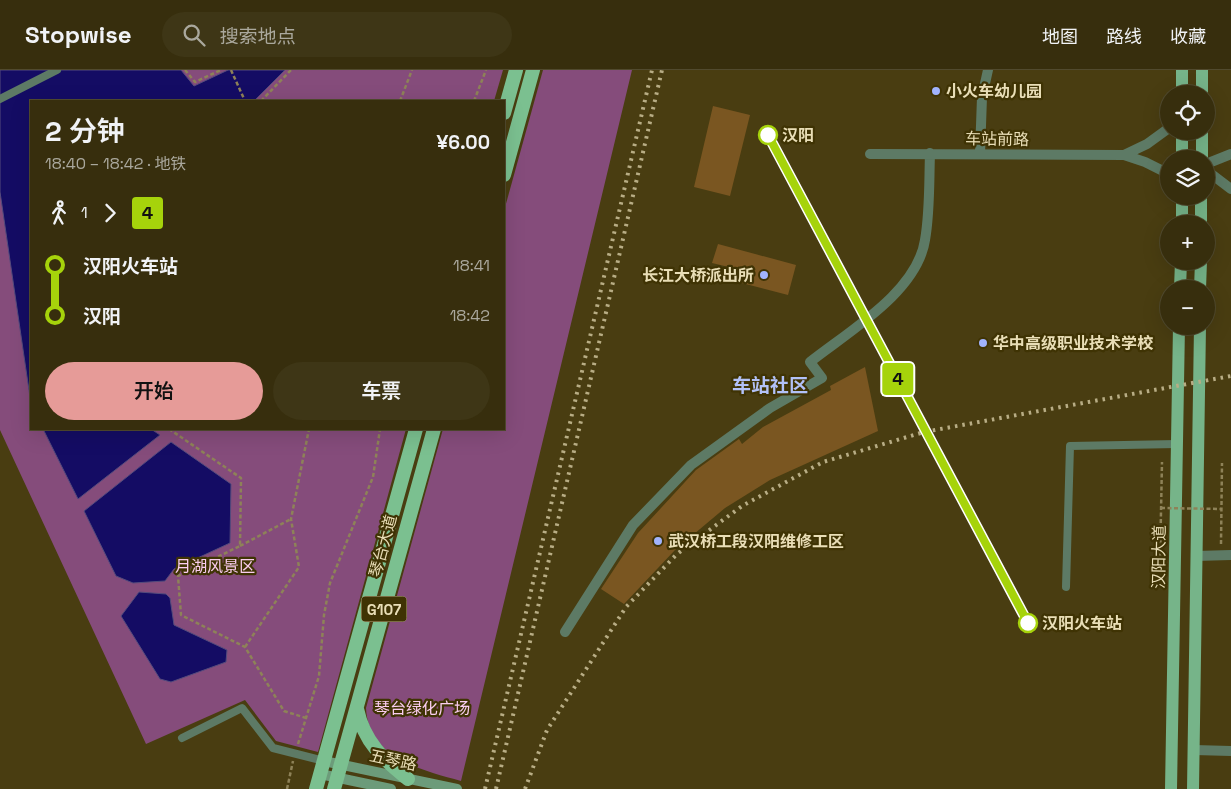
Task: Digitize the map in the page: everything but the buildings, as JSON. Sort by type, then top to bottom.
[{"type":"highway","points":[[505,109],[516,70]]},
{"type":"highway","points":[[505,171],[533,70]]},
{"type":"highway","name":"琴台大道","points":[[316,789],[416,430]]},
{"type":"highway","name":"琴台大道","points":[[337,777],[434,430]]},
{"type":"highway","points":[[357,708],[362,729],[371,745],[386,761],[408,779]]},
{"type":"main road","points":[[1182,70],[1182,85]]},
{"type":"main road","points":[[1202,70],[1202,85]]},
{"type":"main road","name":"汉阳大道","points":[[1171,789],[1179,335]]},
{"type":"main road","points":[[1193,789],[1200,335]]},
{"type":"main road","name":"五琴路","points":[[322,767],[337,777],[391,789]]},
{"type":"main road","name":"五琴路","points":[[337,777],[408,779],[457,789]]},
{"type":"street","points":[[980,154],[982,97],[988,70]]},
{"type":"street","points":[[1124,156],[1160,135]]},
{"type":"street","points":[[565,632],[633,525],[692,465],[770,408],[822,378],[810,362],[898,293],[914,273],[925,242],[930,153]]},
{"type":"street","name":"车站前路","points":[[870,154],[1124,156]]},
{"type":"street","points":[[1215,160],[1231,154]]},
{"type":"street","points":[[1124,156],[1145,162],[1160,170]]},
{"type":"street","points":[[1215,177],[1231,189]]},
{"type":"street","points":[[1196,556],[1231,555]]},
{"type":"street","points":[[1194,750],[1231,751]]},
{"type":"lane","points":[[0,99],[57,70]]},
{"type":"lane","points":[[1066,586],[1070,446],[1177,444]]},
{"type":"lane","points":[[182,738],[242,708],[272,748],[295,753],[322,767]]},
{"type":"path","points":[[185,70],[195,82],[221,70]]},
{"type":"path","points":[[231,70],[245,100]]},
{"type":"path","points":[[261,100],[291,70]]},
{"type":"path","points":[[400,100],[412,70]]},
{"type":"path","points":[[474,100],[486,70]]},
{"type":"path","points":[[174,430],[241,478],[240,546]]},
{"type":"path","points":[[245,647],[299,567],[291,519],[309,430]]},
{"type":"path","points":[[287,789],[295,753],[320,668],[324,616],[330,583],[373,477],[380,430]]},
{"type":"path","points":[[1160,562],[1162,462]]},
{"type":"path","points":[[1221,551],[1222,463]]},
{"type":"path","points":[[1161,508],[1221,509]]},
{"type":"path","points":[[291,519],[178,576],[180,615],[245,647],[284,711],[306,718]]},
{"type":"green space","name":"月湖风景区","points":[[0,70],[503,70],[494,100],[30,100],[30,430],[406,430],[318,752],[276,741],[245,700],[146,744],[0,430]]},
{"type":"green space","name":"琴台绿化广场","points":[[543,70],[632,70],[461,781],[414,766],[387,750],[376,739],[369,725],[366,708],[443,430],[505,430],[505,207]]},
{"type":"shaded area","points":[[0,70],[181,70],[194,86],[228,70],[285,70],[255,100],[30,100],[30,397],[0,192]]},
{"type":"shaded area","points":[[44,430],[152,430],[160,435],[78,499]]},
{"type":"shaded area","points":[[171,442],[231,484],[230,543],[174,569],[165,581],[133,583],[116,576],[84,511]]},
{"type":"shaded area","points":[[139,592],[166,594],[170,598],[174,625],[227,650],[226,662],[171,682],[160,679],[121,616]]},
{"type":"railway","points":[[485,789],[652,70]]},
{"type":"railway","points":[[496,789],[662,70]]},
{"type":"railway","points":[[525,789],[547,730],[626,607],[677,554],[742,506],[823,462],[924,432],[1231,376]]},
{"type":"metro line","name":"4","points":[[768,135],[1028,623]]},
{"type":"place","name":"小火车幼儿园","points":[[936,91]]},
{"type":"place","name":"汉阳","points":[[768,135]]},
{"type":"place","name":"长江大桥派出所","points":[[764,275]]},
{"type":"place","name":"华中高级职业技术学校","points":[[983,343]]},
{"type":"place","name":"武汉桥工段汉阳维修工区","points":[[658,541]]},
{"type":"place","name":"汉阳火车站","points":[[1028,623]]},
{"type":"district","name":"车站社区","points":[[770,385]]}]
